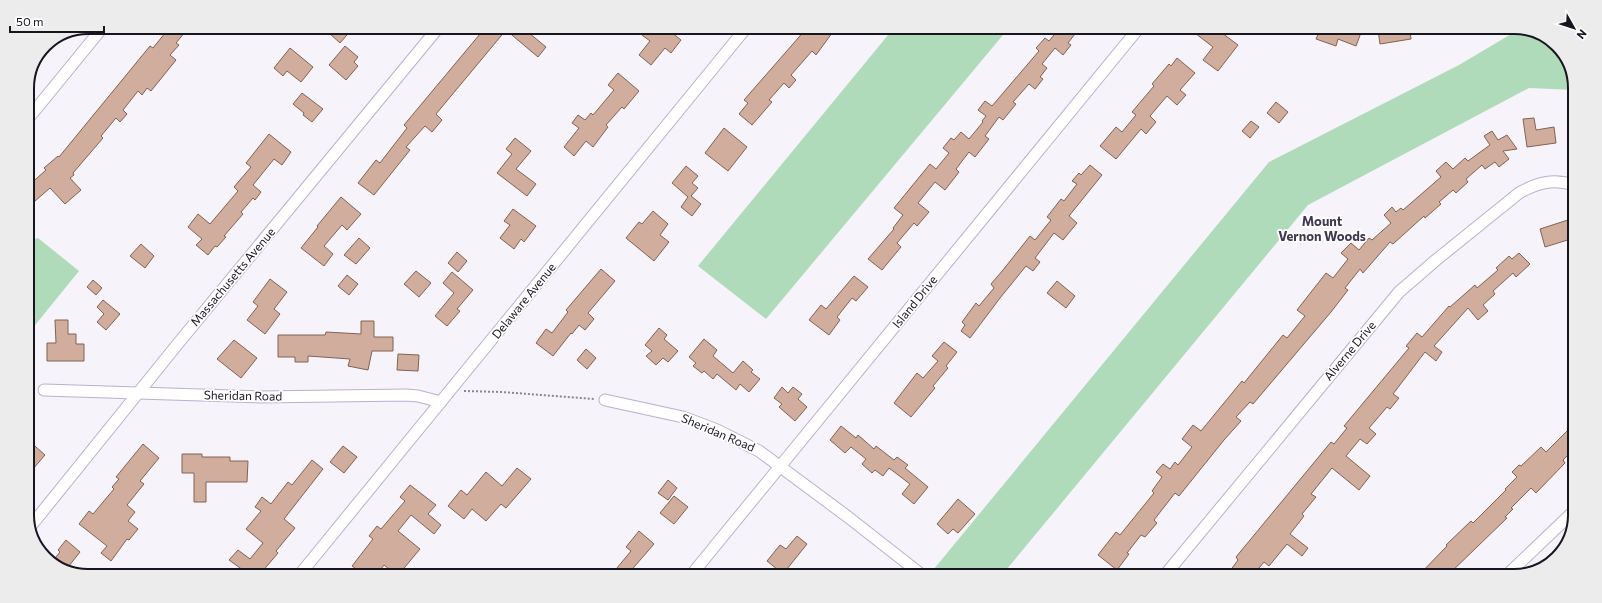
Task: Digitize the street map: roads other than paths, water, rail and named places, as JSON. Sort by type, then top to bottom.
[{"type":"street","points":[[34,111],[97,34]]},
{"type":"street","name":"Massachusetts Avenue","points":[[34,522],[433,34]]},
{"type":"street","name":"Delaware Avenue","points":[[304,569],[741,34]]},
{"type":"street","name":"Island Drive","points":[[696,569],[1134,34]]},
{"type":"street","name":"Alverne Drive","points":[[1170,569],[1399,292],[1519,193],[1533,185],[1547,181],[1568,183]]},
{"type":"street","name":"Sheridan Road","points":[[44,390],[260,397],[406,395],[418,396],[441,402]]},
{"type":"street","name":"Sheridan Road","points":[[605,400],[662,412],[701,424],[717,430],[759,451],[781,466],[914,569]]},
{"type":"street","points":[[1513,569],[1568,517]]},
{"type":"district","name":"Mount Vernon Woods","points":[[1322,228]]}]
